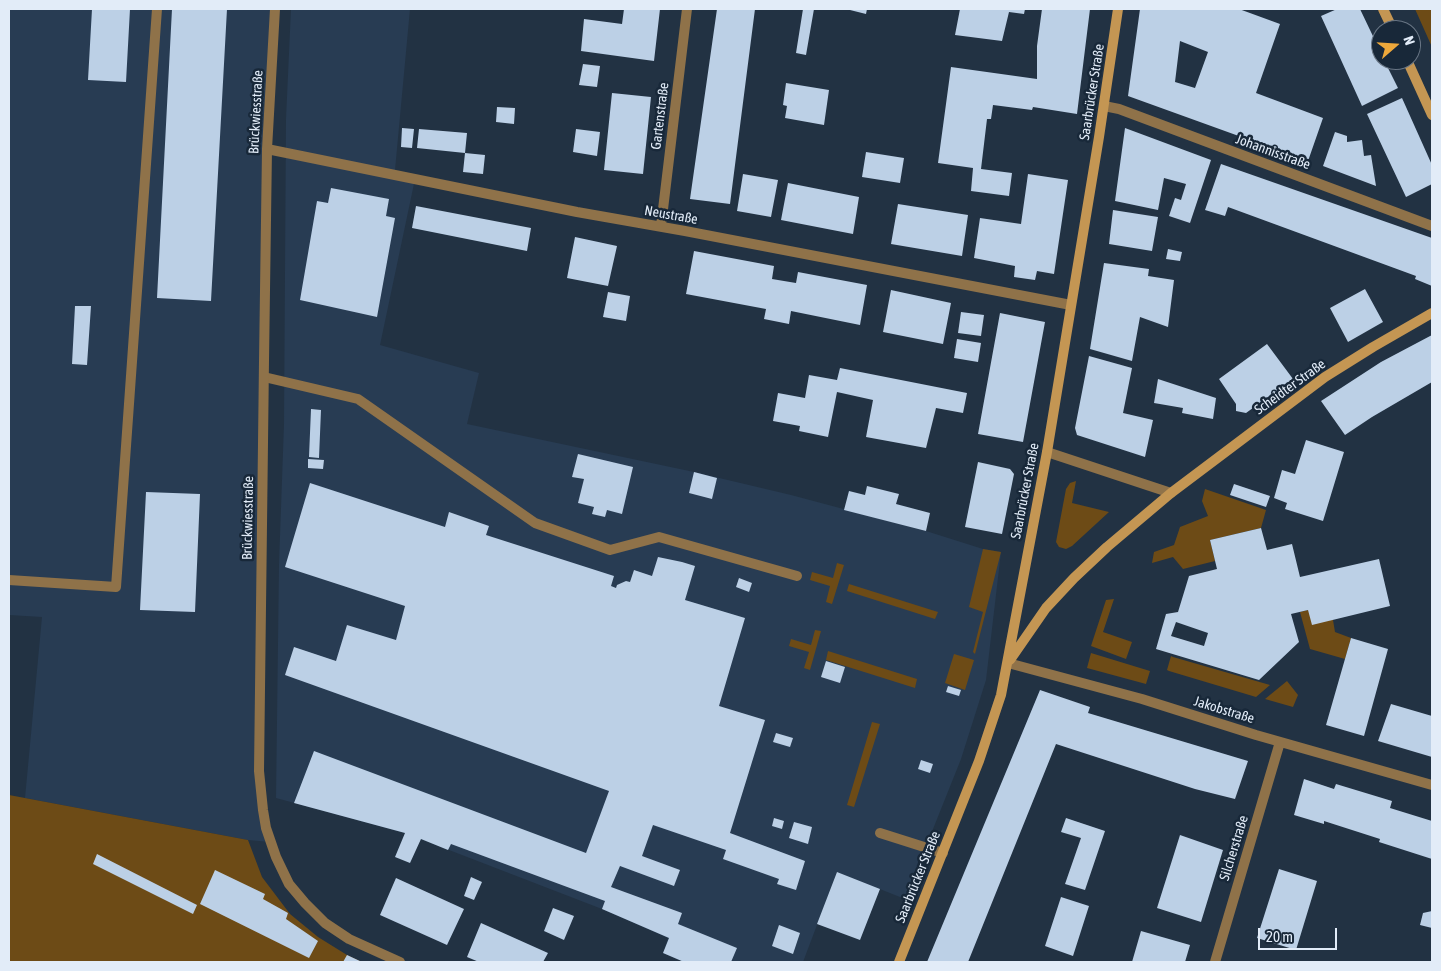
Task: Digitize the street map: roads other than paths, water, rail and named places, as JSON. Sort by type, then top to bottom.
[{"type":"main road","name":"Saarbrücker Straße","points":[[899,962],[944,853],[979,761],[997,709],[1008,663],[1047,452],[1104,106],[1118,9]]},
{"type":"main road","points":[[1412,70],[1432,115]]},
{"type":"main road","name":"Scheidter Straße","points":[[1008,663],[1046,608],[1106,546],[1171,493],[1325,378],[1373,347],[1432,313]]},
{"type":"street","points":[[9,580],[116,587],[157,9]]},
{"type":"street","name":"Brückwiesstraße","points":[[275,9],[267,149],[259,771],[263,810],[270,842],[276,858],[289,884],[305,903],[325,923],[349,939],[400,962]]},
{"type":"street","name":"Gartenstraße","points":[[661,226],[688,9]]},
{"type":"street","name":"Johannisstraße","points":[[1104,106],[1119,109],[1432,226]]},
{"type":"street","name":"Neustraße","points":[[267,149],[577,212],[661,226],[1071,306]]},
{"type":"street","points":[[264,377],[358,399],[535,523],[610,550],[659,537],[797,576]]},
{"type":"street","points":[[1047,452],[1171,493]]},
{"type":"street","name":"Jakobstraße","points":[[1008,663],[1142,699],[1280,742],[1432,785]]},
{"type":"street","name":"Silcherstraße","points":[[1215,962],[1280,742]]},
{"type":"street","points":[[880,833],[944,853]]}]
